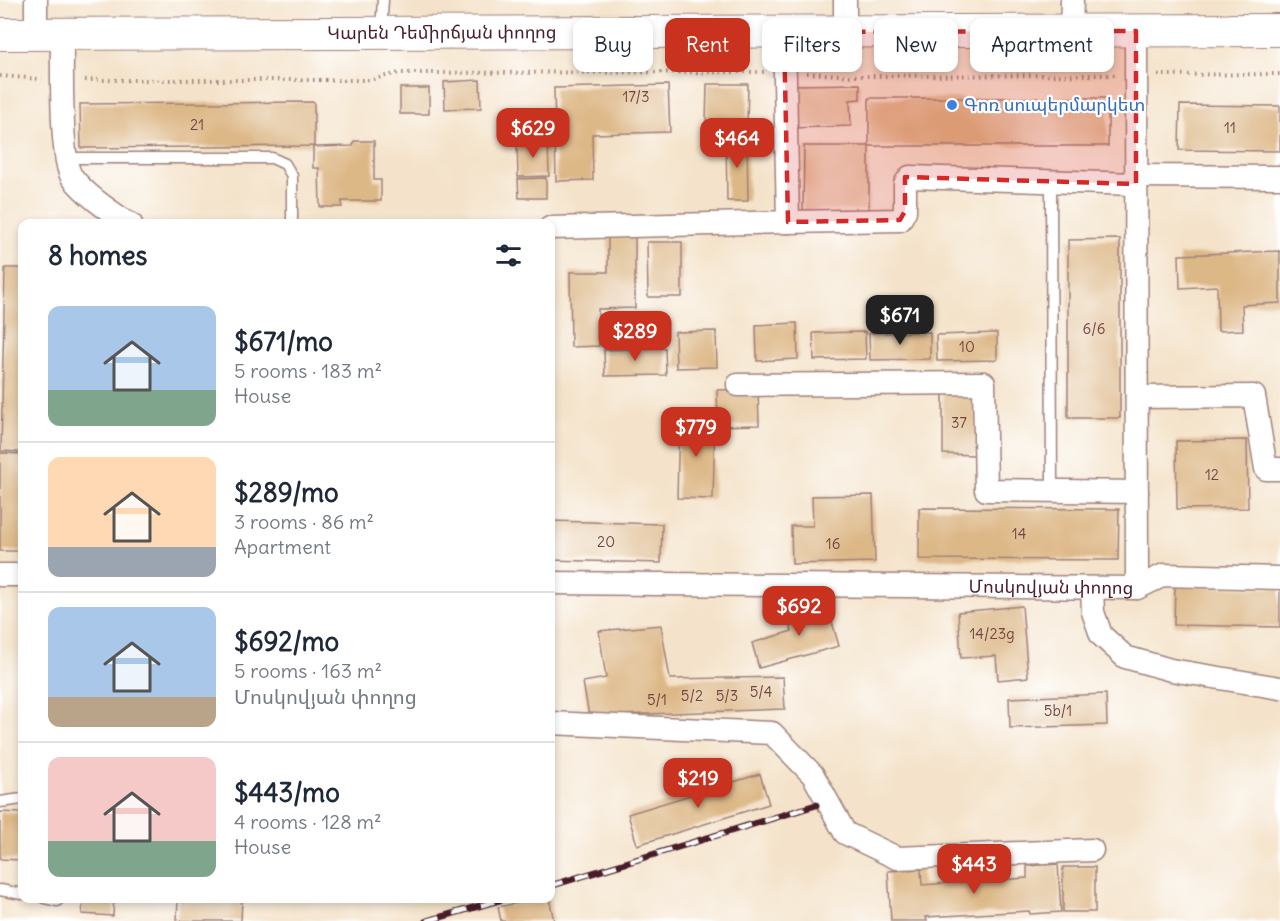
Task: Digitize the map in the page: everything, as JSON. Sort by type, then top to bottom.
[{"type":"street","points":[[36,0],[63,81],[64,141],[70,175],[90,196],[122,219]]},
{"type":"street","points":[[845,0],[845,18]]},
{"type":"street","points":[[1071,18],[1072,0]]},
{"type":"street","name":"Կարեն Դեմիրճյան փողոց","points":[[1114,31],[1280,30]]},
{"type":"street","name":"Կարեն Դեմիրճյան փողոց","points":[[862,32],[970,31]]},
{"type":"street","name":"Մոսկովյան փողոց","points":[[555,583],[1137,588],[1136,31]]},
{"type":"street","name":"Կարեն Դեմիրճյան փողոց","points":[[0,34],[762,32]]},
{"type":"street","points":[[785,72],[788,222]]},
{"type":"street","points":[[555,228],[900,220],[905,211],[905,184],[910,177],[1051,181],[1280,177]]},
{"type":"street","points":[[738,385],[984,383],[986,490],[1137,492]]},
{"type":"street","points":[[1137,396],[1254,396],[1266,470],[1280,470]]},
{"type":"street","points":[[0,575],[18,575]]},
{"type":"street","points":[[1137,588],[1164,575],[1280,578]]},
{"type":"street","points":[[1092,588],[1093,612],[1101,635],[1125,657],[1171,670],[1280,688]]},
{"type":"street","points":[[555,723],[772,733],[813,775],[845,833],[897,858],[1092,849]]},
{"type":"lane","points":[[381,33],[383,0]]},
{"type":"lane","points":[[67,158],[272,158],[285,164],[292,176],[292,219]]},
{"type":"lane","points":[[1051,181],[1052,491]]},
{"type":"lane","points":[[0,802],[18,799]]},
{"type":"lane","points":[[0,890],[18,893]]},
{"type":"path","points":[[0,76],[63,81],[369,80],[399,73],[785,72],[854,76],[1280,74]]},
{"type":"highlighted area","points":[[1136,31],[1136,184],[905,177],[905,211],[900,220],[788,222],[784,32]]},
{"type":"building","points":[[480,80],[481,108],[445,109],[444,82]]},
{"type":"building","points":[[707,84],[748,84],[747,124],[706,123]]},
{"type":"building","points":[[860,84],[860,99],[850,100],[851,126],[793,128],[792,85]]},
{"type":"building","points":[[668,85],[670,132],[592,134],[593,180],[556,181],[554,88]]},
{"type":"building","points":[[400,88],[429,88],[429,114],[400,114]]},
{"type":"building","points":[[869,98],[1108,98],[1108,146],[869,146]]},
{"type":"building","points":[[314,102],[314,146],[81,148],[80,104]]},
{"type":"building","points":[[1180,105],[1280,106],[1280,151],[1179,150]]},
{"type":"building","points":[[747,137],[748,201],[727,201],[726,138]]},
{"type":"building","points":[[548,140],[549,176],[518,177],[517,142]]},
{"type":"building","points":[[354,141],[374,141],[374,180],[381,180],[381,201],[342,201],[342,207],[320,207],[319,168],[313,168],[313,147],[353,146]]},
{"type":"building","points":[[804,146],[869,146],[869,210],[803,210]]},
{"type":"building","points":[[546,178],[546,198],[519,198],[518,179]]},
{"type":"building","points":[[608,237],[635,237],[635,308],[598,309],[599,346],[571,347],[570,272],[608,272]]},
{"type":"building","points":[[1120,239],[1120,418],[1068,418],[1068,240]]},
{"type":"building","points":[[647,242],[682,242],[682,297],[648,297]]},
{"type":"building","points":[[1280,251],[1280,303],[1242,305],[1243,330],[1218,331],[1217,286],[1180,288],[1179,255]]},
{"type":"building","points":[[5,268],[18,268],[18,452],[1,451]]},
{"type":"building","points":[[797,323],[798,359],[757,361],[756,325]]},
{"type":"building","points":[[716,331],[717,367],[676,368],[675,332]]},
{"type":"building","points":[[865,332],[866,359],[814,360],[813,333]]},
{"type":"building","points":[[930,332],[930,359],[870,360],[869,333]]},
{"type":"building","points":[[997,333],[997,360],[937,361],[936,335]]},
{"type":"building","points":[[665,348],[666,375],[605,376],[604,350]]},
{"type":"building","points":[[758,389],[759,425],[718,426],[717,390]]},
{"type":"building","points":[[943,391],[976,391],[976,455],[943,454]]},
{"type":"building","points":[[679,418],[715,418],[713,499],[677,498]]},
{"type":"building","points":[[1247,440],[1248,508],[1177,509],[1176,441]]},
{"type":"building","points":[[0,453],[18,454],[18,551],[0,551]]},
{"type":"building","points":[[873,495],[875,562],[792,564],[791,526],[813,526],[812,496]]},
{"type":"building","points":[[919,508],[1119,509],[1118,560],[919,559]]},
{"type":"building","points":[[555,521],[662,524],[661,563],[555,560]]},
{"type":"building","points":[[1175,586],[1280,588],[1280,627],[1174,625]]},
{"type":"building","points":[[826,601],[839,646],[759,668],[752,643],[792,631],[786,613]]},
{"type":"building","points":[[1022,606],[1028,677],[998,680],[996,656],[961,658],[958,612]]},
{"type":"building","points":[[661,625],[670,679],[783,677],[785,709],[589,716],[583,682],[606,678],[599,631]]},
{"type":"building","points":[[1106,694],[1107,725],[1010,728],[1009,698]]},
{"type":"building","points":[[760,774],[769,804],[637,845],[628,814]]},
{"type":"building","points":[[0,812],[18,813],[18,860],[0,859]]},
{"type":"building","points":[[1058,864],[1061,912],[1030,914],[1029,911],[926,917],[927,921],[891,921],[888,871],[921,869],[922,885],[964,882],[963,875],[982,874],[982,881],[1027,878],[1027,866]]},
{"type":"building","points":[[1063,867],[1095,867],[1095,912],[1063,912]]},
{"type":"building","points":[[83,903],[114,903],[113,916],[82,914]]},
{"type":"building","points":[[178,903],[242,903],[241,921],[177,921]]},
{"type":"building","points":[[518,903],[550,903],[554,921],[501,921],[498,907]]},
{"type":"railway","points":[[555,884],[816,805]]},
{"type":"railway","points":[[427,921],[490,903]]},
{"type":"place","name":"Գոռ սուպերմարկետ","points":[[952,105]]}]
